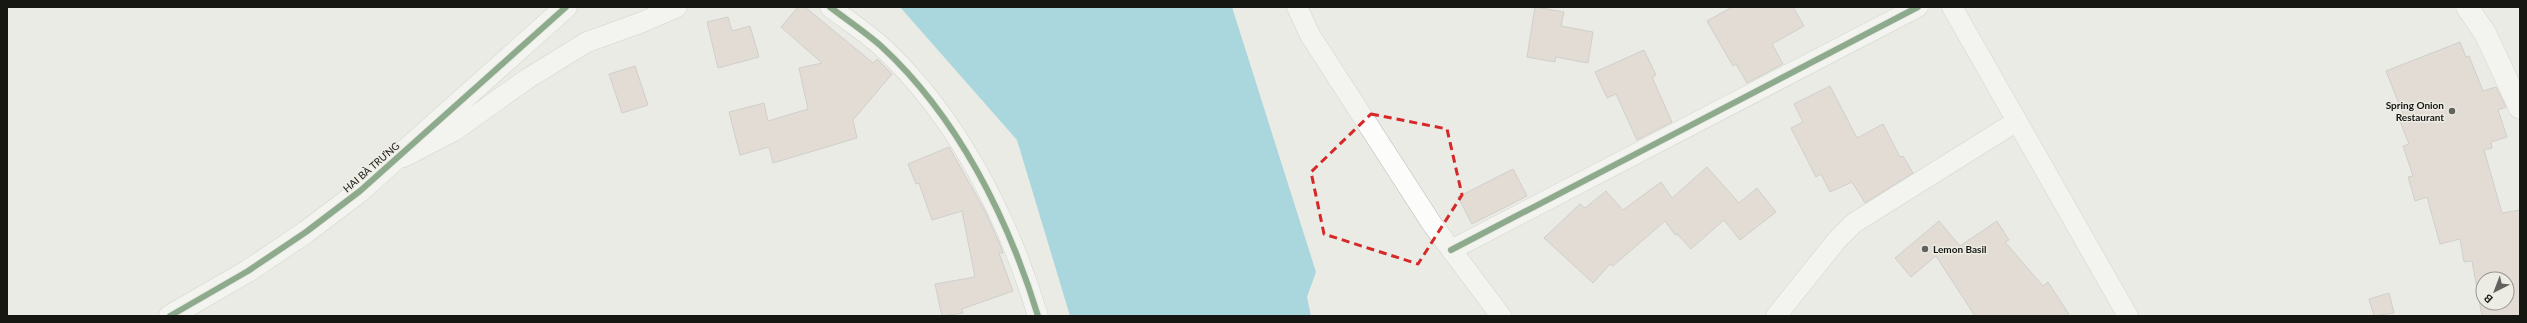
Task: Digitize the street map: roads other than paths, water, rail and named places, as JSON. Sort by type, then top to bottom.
[{"type":"street","name":"HAI BÀ TRƯNG","points":[[170,316],[278,251],[360,192],[566,7]]},
{"type":"street","points":[[389,166],[454,131],[527,79],[587,42],[640,23],[677,7]]},
{"type":"street","points":[[830,7],[880,46],[917,84],[960,143],[999,211],[1028,281],[1038,316]]},
{"type":"street","points":[[1297,7],[1310,35],[1432,224],[1501,316]]},
{"type":"street","points":[[1451,250],[1918,7]]},
{"type":"street","points":[[1952,7],[2128,316]]},
{"type":"street","points":[[2467,7],[2485,34],[2520,108]]},
{"type":"street","points":[[1776,316],[1837,240],[1854,223],[2017,121]]},
{"type":"water","points":[[900,7],[1232,7],[1316,272],[1307,297],[1311,316],[1070,316],[1017,140]]},
{"type":"place","name":"Spring Onion Restaurant","points":[[2452,111]]},
{"type":"place","name":"Lemon Basil","points":[[1925,249]]}]
